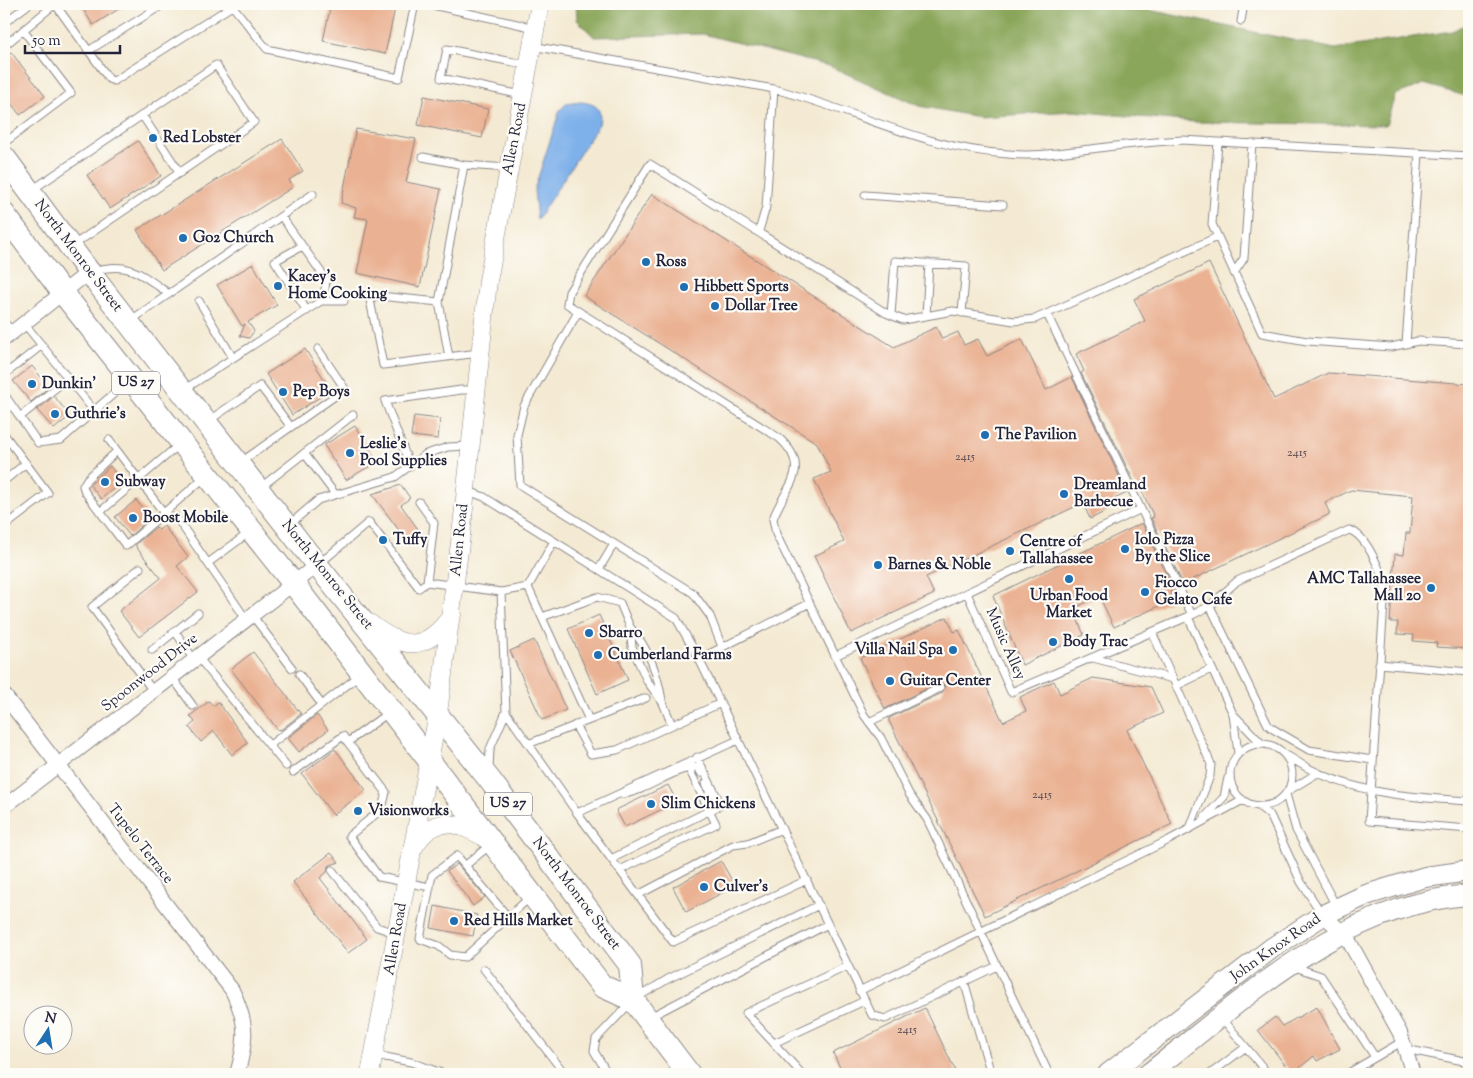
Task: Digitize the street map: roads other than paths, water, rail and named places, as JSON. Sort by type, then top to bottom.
[{"type":"main road","name":"North Monroe Street","points":[[4,157],[70,247],[181,391],[317,565],[361,617],[490,779],[630,965],[633,1000]]},
{"type":"main road","name":"North Monroe Street","points":[[4,214],[63,293],[363,673],[602,986],[633,1000],[689,1074]]},
{"type":"main road","points":[[182,442],[206,422]]},
{"type":"main road","name":"John Knox Road","points":[[1108,1074],[1280,942],[1330,912],[1366,895],[1425,877],[1469,871]]},
{"type":"main road","name":"John Knox Road","points":[[1148,1074],[1308,951],[1377,916],[1407,906],[1469,895]]},
{"type":"street","name":"Allen Road","points":[[370,1074],[438,713],[452,615],[488,281],[540,4]]},
{"type":"street","points":[[12,329],[89,272]]},
{"type":"street","name":"Spoonwood Drive","points":[[4,807],[317,565]]},
{"type":"street","points":[[361,617],[392,638],[414,644],[431,638],[452,615]]},
{"type":"street","name":"Tupelo Terrace","points":[[4,695],[223,975],[232,990],[244,1018],[244,1049],[237,1074]]},
{"type":"street","points":[[412,850],[426,831],[441,824],[457,825],[491,842]]},
{"type":"street","points":[[1330,912],[1404,1045],[1409,1073]]},
{"type":"lane","points":[[4,23],[29,4]]},
{"type":"lane","points":[[4,46],[55,4],[109,79],[114,81],[231,5],[267,49],[399,78],[415,4]]},
{"type":"lane","points":[[88,51],[164,4]]},
{"type":"lane","points":[[428,4],[536,28]]},
{"type":"lane","points":[[1242,20],[1244,4]]},
{"type":"lane","points":[[4,143],[71,93],[23,30]]},
{"type":"lane","points":[[532,46],[774,89],[801,96],[898,131],[975,150],[1007,154],[1042,155],[1146,142],[1182,140],[1469,156]]},
{"type":"lane","points":[[523,95],[441,78],[447,49],[528,66]]},
{"type":"lane","points":[[30,192],[216,65],[254,122],[70,247]]},
{"type":"lane","points":[[759,231],[766,207],[774,89]]},
{"type":"lane","points":[[142,115],[180,173]]},
{"type":"lane","points":[[1218,142],[1212,224],[1262,333],[1324,342],[1391,347],[1418,341],[1469,344]]},
{"type":"lane","points":[[1234,272],[1244,258],[1252,144]]},
{"type":"lane","points":[[1406,344],[1419,153]]},
{"type":"lane","points":[[423,157],[464,165],[509,168]]},
{"type":"lane","points":[[1049,1074],[927,819],[909,794],[881,738],[869,722],[835,656],[774,527],[775,514],[791,486],[796,468],[795,459],[786,444],[578,312],[567,304],[569,292],[650,164],[891,315],[903,320],[953,312],[1014,321],[1035,319],[1217,237]]},
{"type":"lane","points":[[449,357],[439,302],[464,165]]},
{"type":"lane","points":[[128,322],[313,194]]},
{"type":"lane","points":[[864,195],[1003,205]]},
{"type":"lane","points":[[281,216],[326,279],[324,301]]},
{"type":"lane","points":[[302,246],[275,261],[307,311]]},
{"type":"lane","points":[[891,315],[895,261],[966,266],[962,313]]},
{"type":"lane","points":[[926,316],[929,263]]},
{"type":"lane","points":[[89,272],[111,266],[125,267],[169,294]]},
{"type":"lane","points":[[439,302],[369,295],[383,365],[480,353]]},
{"type":"lane","points":[[199,301],[233,358]]},
{"type":"lane","points":[[181,391],[324,301],[344,301]]},
{"type":"lane","points":[[578,312],[524,406],[517,435],[520,485],[693,593],[710,616],[722,647]]},
{"type":"lane","points":[[1048,314],[1190,616],[1232,714],[1238,753]]},
{"type":"lane","points":[[12,329],[42,345],[94,411]]},
{"type":"lane","points":[[4,375],[42,345]]},
{"type":"lane","points":[[238,464],[345,388],[318,349]]},
{"type":"lane","points":[[20,417],[68,378]]},
{"type":"lane","points":[[4,394],[38,443],[61,440],[132,378]]},
{"type":"lane","points":[[206,422],[260,386],[291,427]]},
{"type":"lane","points":[[410,466],[385,401],[462,390],[476,390]]},
{"type":"lane","points":[[258,489],[354,415]]},
{"type":"lane","points":[[4,434],[48,493],[9,523],[4,516]]},
{"type":"lane","points":[[109,440],[164,514]]},
{"type":"lane","points":[[100,512],[182,442]]},
{"type":"lane","points":[[287,526],[318,500],[394,477],[426,454],[448,447],[470,446]]},
{"type":"lane","points":[[117,451],[87,479],[83,486],[85,492],[126,546],[208,475]]},
{"type":"lane","points":[[304,453],[335,494]]},
{"type":"lane","points":[[4,481],[26,463]]},
{"type":"lane","points":[[466,490],[484,497],[676,618],[721,703],[872,1015],[886,1019],[997,966]]},
{"type":"lane","points":[[419,502],[434,523],[427,582]]},
{"type":"lane","points":[[835,656],[1141,509]]},
{"type":"lane","points":[[176,517],[208,564],[292,668]]},
{"type":"lane","points":[[317,565],[369,522],[419,588],[427,582],[501,592],[528,587]]},
{"type":"lane","points":[[208,564],[252,530]]},
{"type":"lane","name":"Music Alley","points":[[967,593],[1012,692],[1190,616],[1210,606],[1237,581],[1349,530],[1354,532],[1366,544],[1384,582],[1379,664]]},
{"type":"lane","points":[[528,587],[554,541]]},
{"type":"lane","points":[[599,569],[614,544]]},
{"type":"lane","points":[[140,568],[92,607],[154,691]]},
{"type":"lane","points":[[528,587],[589,720]]},
{"type":"lane","points":[[490,779],[490,749],[506,712],[501,592]]},
{"type":"lane","points":[[542,618],[597,598],[620,603],[630,626],[643,642],[658,676],[663,703],[672,725]]},
{"type":"lane","points":[[699,659],[810,603]]},
{"type":"lane","points":[[1210,606],[1268,725],[1273,730],[1284,738],[1309,750],[1372,760]]},
{"type":"lane","points":[[152,650],[198,613]]},
{"type":"lane","points":[[630,626],[632,647],[647,681],[663,703]]},
{"type":"lane","points":[[175,632],[286,766]]},
{"type":"lane","points":[[1152,632],[1211,764],[1210,776],[1190,828]]},
{"type":"lane","points":[[1092,658],[1175,683],[1212,669]]},
{"type":"lane","points":[[1469,672],[1379,664],[1369,821],[1469,829]]},
{"type":"lane","points":[[270,745],[363,673]]},
{"type":"lane","points":[[299,674],[322,705]]},
{"type":"lane","points":[[172,677],[194,706]]},
{"type":"lane","points":[[869,722],[940,688]]},
{"type":"lane","points":[[528,744],[646,698]]},
{"type":"lane","points":[[575,725],[591,754],[617,750],[721,703]]},
{"type":"lane","points":[[348,742],[391,710]]},
{"type":"lane","points":[[506,712],[577,813],[673,942],[807,880]]},
{"type":"lane","points":[[1232,714],[1262,744]]},
{"type":"lane","points":[[293,772],[343,736],[386,792],[382,808],[349,836],[379,877],[430,887]]},
{"type":"lane","points":[[577,813],[738,740]]},
{"type":"lane","points":[[1202,821],[1224,797],[1232,762],[1238,753],[1246,747],[1262,744],[1276,747],[1316,774],[1370,790],[1404,796],[1469,801]]},
{"type":"lane","points":[[1284,753],[1292,772],[1287,792],[1296,830],[1330,912]]},
{"type":"lane","points":[[611,859],[721,805],[697,757]]},
{"type":"lane","points":[[614,795],[635,793],[688,767],[698,767],[709,790],[709,811],[716,824],[620,870]]},
{"type":"lane","points":[[1230,772],[1231,783],[1235,792],[1243,800],[1258,806],[1270,815],[1301,882],[1330,912]]},
{"type":"lane","points":[[1258,806],[1273,804],[1287,792],[1316,774]]},
{"type":"lane","points":[[859,991],[1243,800]]},
{"type":"lane","points":[[638,896],[733,845],[748,843],[782,829]]},
{"type":"lane","points":[[466,866],[491,842]]},
{"type":"lane","points":[[508,917],[457,856],[432,875],[420,939],[439,946],[450,955],[465,957],[532,895]]},
{"type":"lane","points":[[332,870],[377,927],[398,933]]},
{"type":"lane","points":[[608,1074],[594,1051],[596,1039],[633,1000],[668,980],[819,905]]},
{"type":"lane","points":[[647,1018],[828,924]]},
{"type":"lane","points":[[802,1074],[746,1013],[848,966]]},
{"type":"lane","points":[[1289,966],[1310,970],[1321,976],[1375,1058]]},
{"type":"lane","points":[[484,969],[565,1074]]},
{"type":"lane","points":[[964,981],[991,1074]]},
{"type":"lane","points":[[774,1043],[864,1001]]},
{"type":"lane","points":[[1222,1017],[1268,1074]]},
{"type":"lane","points":[[1347,1074],[1375,1058],[1404,1045],[1464,1061],[1469,1059]]},
{"type":"lane","points":[[1210,1074],[1246,1047]]},
{"type":"lane","points":[[374,1055],[411,1062],[444,1074]]},
{"type":"water","points":[[581,102],[591,104],[597,108],[600,114],[599,124],[537,220],[534,190],[560,110],[566,104]]},
{"type":"place","name":"Red Lobster","points":[[153,138]]},
{"type":"place","name":"Go2 Church","points":[[183,238]]},
{"type":"place","name":"Ross","points":[[646,262]]},
{"type":"place","name":"Kacey's Home Cooking","points":[[278,286]]},
{"type":"place","name":"Hibbett Sports","points":[[684,287]]},
{"type":"place","name":"Dollar Tree","points":[[715,306]]},
{"type":"place","name":"Dunkin'","points":[[32,384]]},
{"type":"place","name":"Pep Boys","points":[[283,392]]},
{"type":"place","name":"Guthrie's","points":[[55,414]]},
{"type":"place","name":"The Pavilion","points":[[985,435]]},
{"type":"place","name":"Leslie's Pool Supplies","points":[[350,453]]},
{"type":"place","name":"Subway","points":[[105,482]]},
{"type":"place","name":"Dreamland Barbecue","points":[[1064,494]]},
{"type":"place","name":"Boost Mobile","points":[[133,518]]},
{"type":"place","name":"Tuffy","points":[[383,540]]},
{"type":"place","name":"Iolo Pizza By the Slice","points":[[1125,549]]},
{"type":"place","name":"Centre of Tallahassee","points":[[1010,551]]},
{"type":"place","name":"Barnes & Noble","points":[[878,565]]},
{"type":"place","name":"Urban Food Market","points":[[1069,579]]},
{"type":"place","name":"AMC Tallahassee Mall 20","points":[[1431,588]]},
{"type":"place","name":"Fiocco Gelato Cafe","points":[[1145,592]]},
{"type":"place","name":"Sbarro","points":[[589,633]]},
{"type":"place","name":"Body Trac","points":[[1053,642]]},
{"type":"place","name":"Villa Nail Spa","points":[[953,650]]},
{"type":"place","name":"Cumberland Farms","points":[[598,655]]},
{"type":"place","name":"Guitar Center","points":[[890,681]]},
{"type":"place","name":"Slim Chickens","points":[[651,804]]},
{"type":"place","name":"Visionworks","points":[[358,811]]},
{"type":"place","name":"Culver's","points":[[704,887]]},
{"type":"place","name":"Red Hills Market","points":[[454,921]]}]
